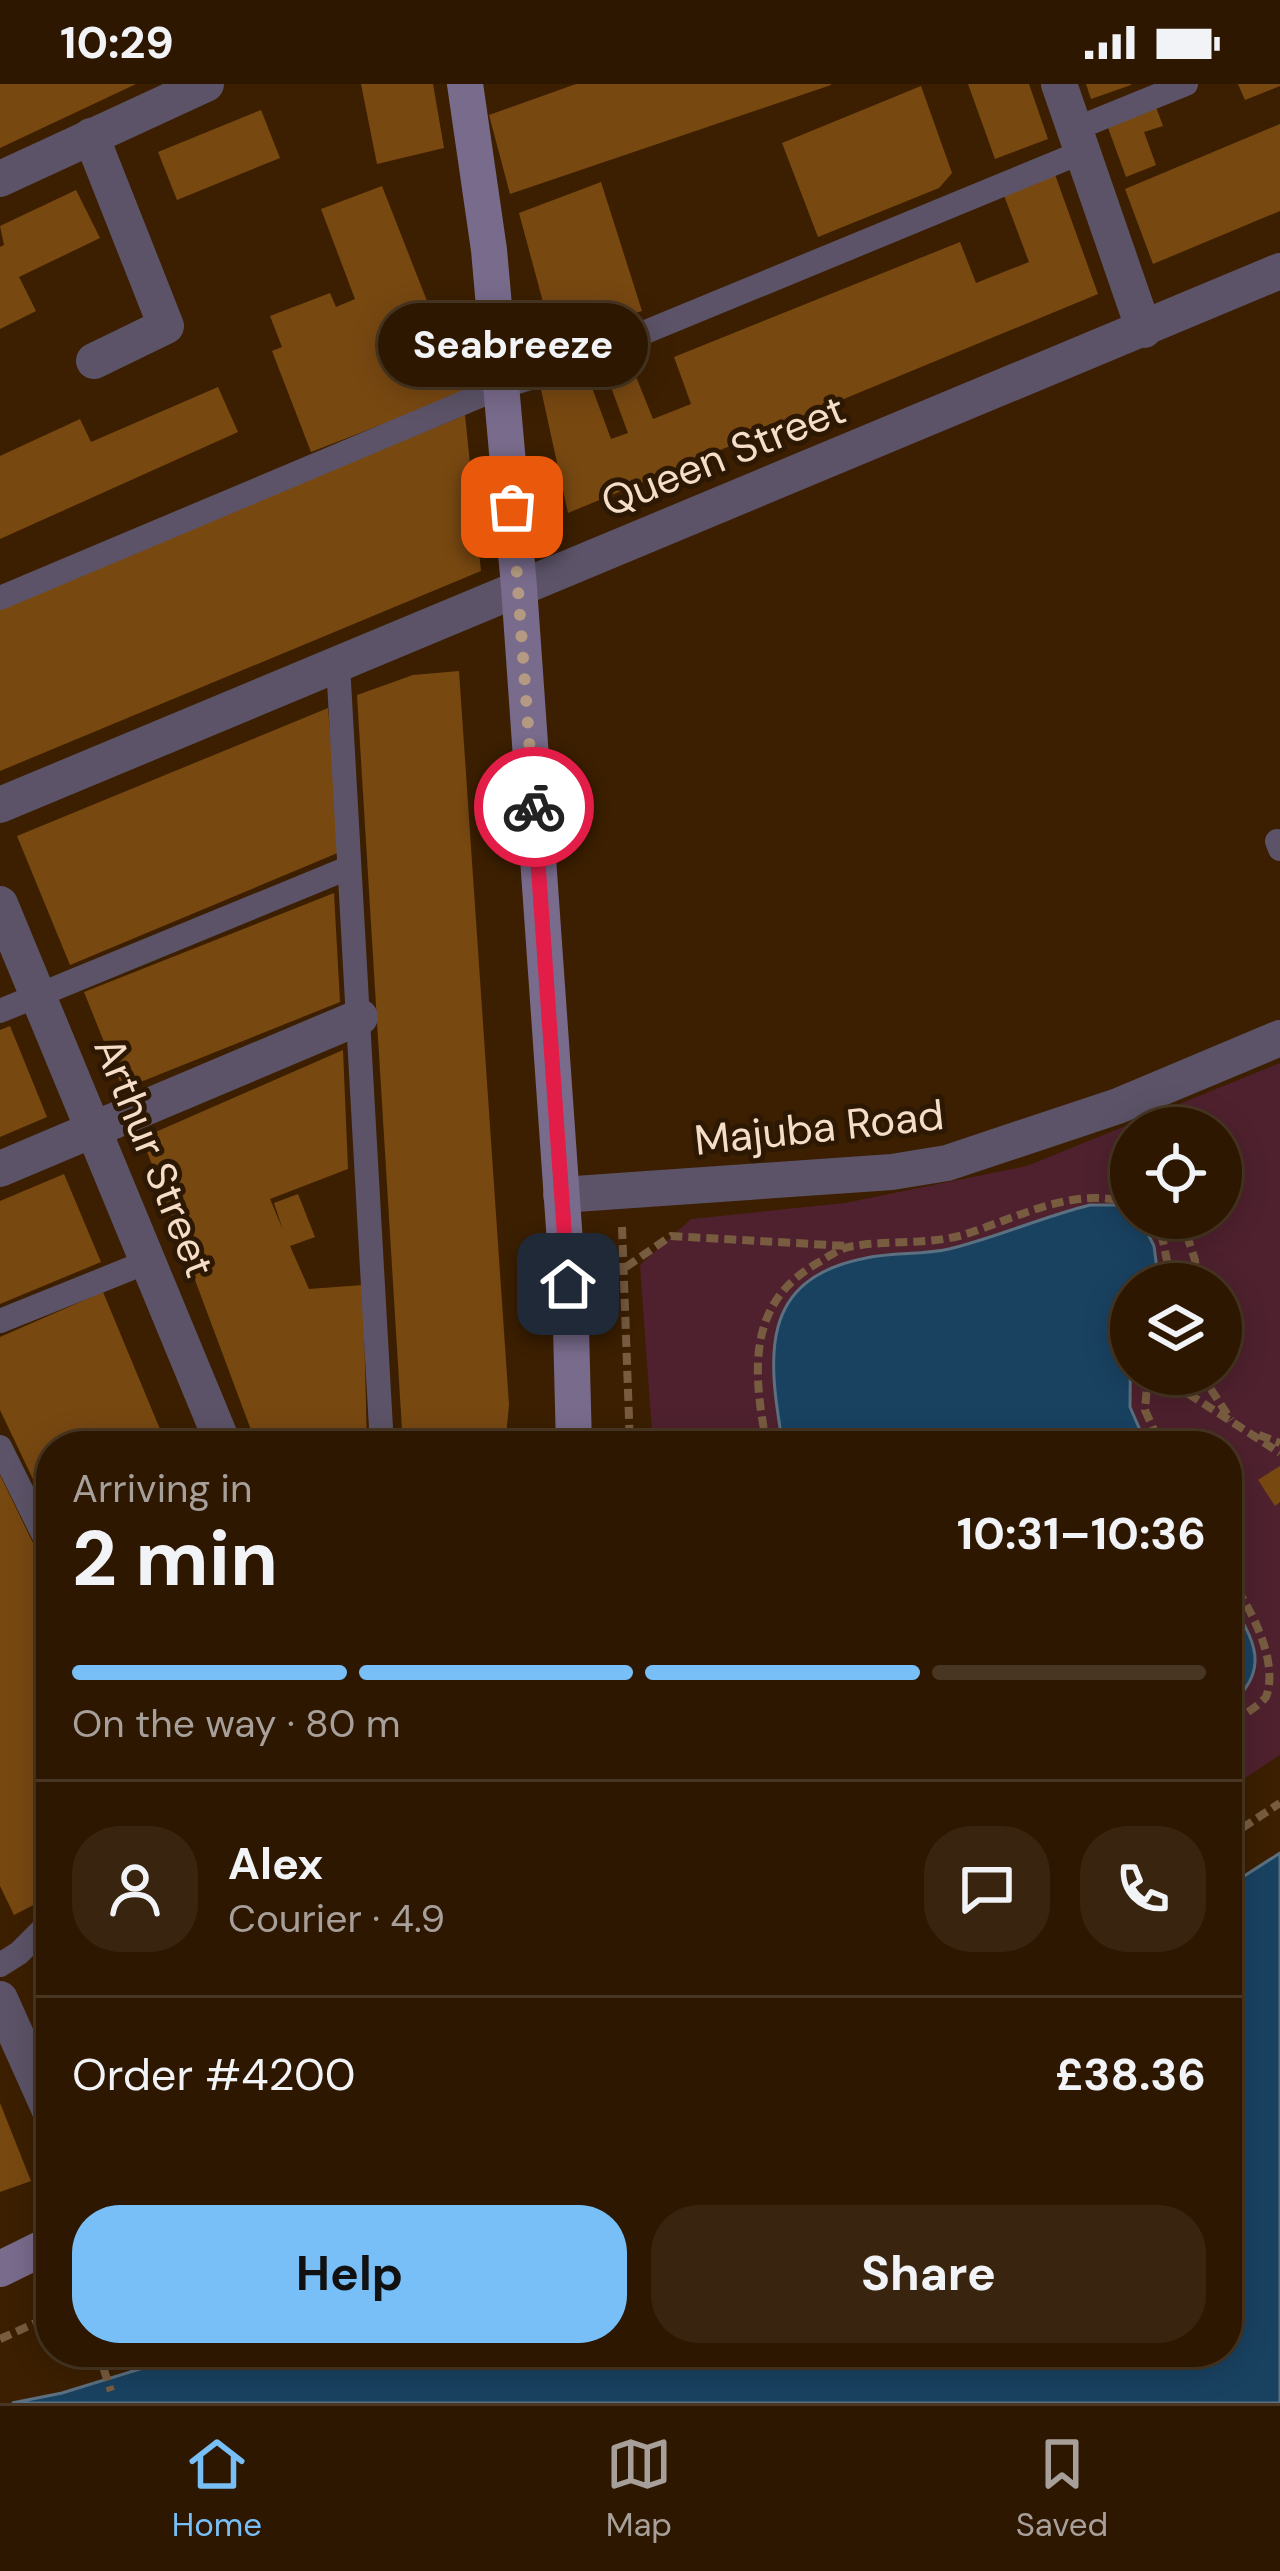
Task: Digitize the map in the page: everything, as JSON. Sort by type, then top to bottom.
[{"type":"street","points":[[0,178],[206,84]]},
{"type":"street","points":[[1059,84],[1144,330]]},
{"type":"street","points":[[468,85],[489,250],[519,587],[573,1431]]},
{"type":"street","points":[[91,136],[166,326],[94,361]]},
{"type":"street","name":"Queen Street","points":[[0,805],[1280,271]]},
{"type":"street","name":"Arthur Street","points":[[0,904],[218,1431]]},
{"type":"street","points":[[0,1168],[360,1017]]},
{"type":"street","name":"Majuba Road","points":[[561,1195],[892,1172],[947,1163],[1118,1106],[1280,1038]]},
{"type":"street","points":[[0,1999],[36,2079]]},
{"type":"street","points":[[0,2269],[36,2251]]},
{"type":"lane","points":[[0,598],[501,387],[568,364],[1078,140],[1186,84]]},
{"type":"lane","points":[[338,664],[381,1431]]},
{"type":"lane","points":[[0,1011],[348,868]]},
{"type":"lane","points":[[0,1321],[149,1261]]},
{"type":"lane","points":[[0,1447],[36,1520]]},
{"type":"lane","points":[[0,1964],[36,1936]]},
{"type":"path","points":[[619,1190],[630,1431]]},
{"type":"path","points":[[626,1267],[671,1236],[849,1246],[948,1239],[1072,1201],[1110,1198]]},
{"type":"path","points":[[764,1431],[756,1370],[758,1346],[771,1310],[786,1285],[849,1246]]},
{"type":"path","points":[[1146,1395],[1145,1410],[1154,1431]]},
{"type":"path","points":[[1190,1395],[1280,1453]]},
{"type":"path","points":[[1216,1395],[1235,1425],[1280,1443]]},
{"type":"path","points":[[1242,1595],[1261,1620],[1277,1669],[1265,1699],[1242,1715]]},
{"type":"path","points":[[1242,1828],[1280,1802]]},
{"type":"path","points":[[0,2338],[36,2322]]},
{"type":"path","points":[[103,2367],[111,2392]]},
{"type":"shaded area","points":[[1280,1063],[1280,1755],[1242,1780],[1242,1431],[652,1431],[640,1265],[691,1219],[845,1203],[1027,1166],[1110,1132],[1110,1239],[1242,1239],[1242,1107],[1172,1107]]},
{"type":"water","points":[[1090,1205],[1110,1205],[1110,1239],[1150,1239],[1156,1263],[1110,1263],[1110,1395],[1130,1395],[1140,1431],[781,1431],[774,1382],[778,1327],[788,1304],[805,1284],[831,1268],[866,1258],[949,1249]]},
{"type":"water","points":[[1242,1622],[1255,1654],[1250,1681],[1242,1693]]},
{"type":"water","points":[[1280,1853],[1280,2403],[12,2403],[146,2367],[1242,2367],[1242,1877]]},
{"type":"building","points":[[0,84],[136,84],[0,148]]},
{"type":"building","points":[[361,84],[433,84],[444,148],[377,164]]},
{"type":"building","points":[[576,84],[831,85],[510,194],[489,115]]},
{"type":"building","points":[[968,84],[1029,84],[1048,139],[995,159]]},
{"type":"building","points":[[1086,84],[1131,84],[1131,85],[1091,99]]},
{"type":"building","points":[[1238,84],[1280,84],[1280,86],[1245,100]]},
{"type":"building","points":[[921,86],[952,173],[939,188],[818,237],[782,143]]},
{"type":"building","points":[[1156,107],[1163,126],[1144,132],[1156,165],[1126,177],[1107,125]]},
{"type":"building","points":[[261,110],[280,158],[177,200],[158,152]]},
{"type":"building","points":[[1280,124],[1280,211],[1153,264],[1125,189]]},
{"type":"building","points":[[1053,169],[1098,294],[568,513],[540,385],[625,349],[653,419],[691,404],[674,357],[960,242],[976,283],[1029,262],[1002,190]],"holes":[[[608,379],[628,433],[611,439],[591,385]]]},
{"type":"building","points":[[601,182],[642,311],[553,339],[519,213]]},
{"type":"building","points":[[382,186],[463,393],[311,452],[272,351],[282,347],[270,316],[330,293],[336,307],[355,299],[321,209]]},
{"type":"building","points":[[76,190],[100,238],[19,277],[36,311],[0,329],[0,247],[4,245],[0,226]]},
{"type":"building","points":[[218,387],[238,432],[0,539],[0,456],[80,419],[91,442]]},
{"type":"building","points":[[465,415],[481,571],[0,771],[0,608]]},
{"type":"building","points":[[459,671],[509,1405],[506,1431],[402,1431],[357,695],[413,675]]},
{"type":"building","points":[[328,708],[340,852],[70,965],[17,836]]},
{"type":"building","points":[[334,893],[340,1002],[123,1089],[84,992]]},
{"type":"building","points":[[10,1026],[47,1117],[0,1137],[0,1030]]},
{"type":"building","points":[[343,1050],[348,1169],[270,1199],[283,1230],[274,1203],[298,1194],[315,1237],[290,1246],[309,1289],[363,1285],[367,1431],[251,1431],[142,1138]]},
{"type":"building","points":[[64,1174],[101,1262],[0,1304],[0,1201]]},
{"type":"building","points":[[103,1292],[161,1431],[36,1431],[36,1486],[0,1410],[0,1337]]},
{"type":"building","points":[[1280,1466],[1280,1502],[1275,1506],[1258,1480]]},
{"type":"building","points":[[0,1475],[36,1549],[36,1904],[14,1915],[0,1886]]},
{"type":"building","points":[[0,2103],[31,2181],[0,2192]]},
{"type":"way so far","points":[[512,507],[534,807]]},
{"type":"place","name":"Seabreeze","points":[[512,507]]},
{"type":"route","points":[[534,807],[568,1284]]}]
